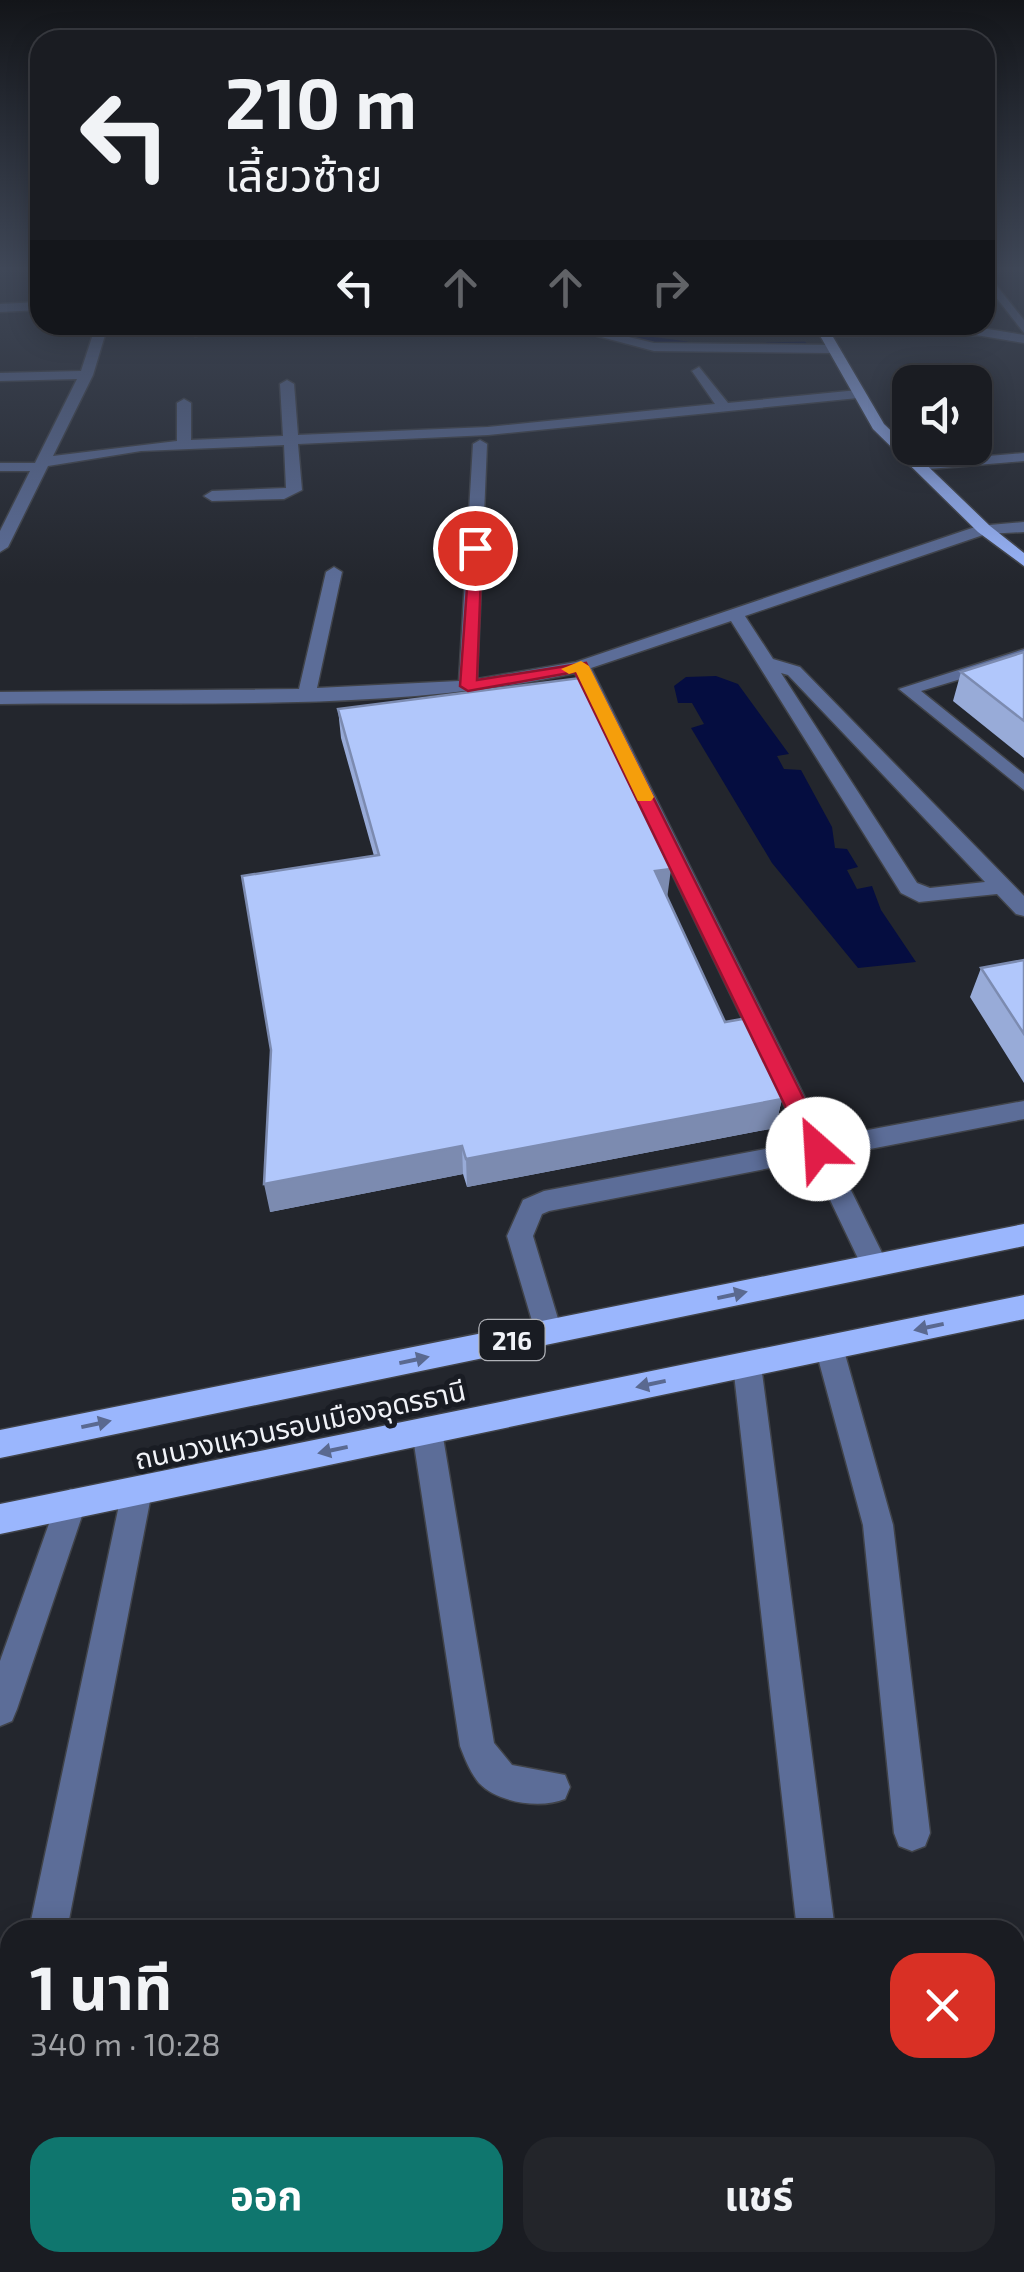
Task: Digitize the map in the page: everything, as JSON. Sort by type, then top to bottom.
[{"type":"main road","points":[[846,372],[878,426],[984,529],[1024,561]]},
{"type":"main road","name":"ถนนวงแหวนรอบเมืองอุดรธานี","points":[[0,1444],[1024,1235]]},
{"type":"main road","name":"ถนนวงแหวนรอบเมืองอุดรธานี","points":[[0,1519],[1024,1307]]},
{"type":"street","points":[[0,547],[87,372]]},
{"type":"street","points":[[700,372],[724,407]]},
{"type":"street","points":[[0,377],[86,375]]},
{"type":"street","points":[[212,496],[292,492],[287,384]]},
{"type":"street","points":[[0,393],[78,391]]},
{"type":"street","points":[[0,467],[141,447],[488,432],[858,394]]},
{"type":"street","points":[[184,403],[184,445]]},
{"type":"street","points":[[468,686],[480,444]]},
{"type":"street","points":[[917,466],[1024,457]]},
{"type":"street","points":[[0,698],[386,693],[468,686],[581,666],[984,529],[1024,527]]},
{"type":"street","points":[[307,694],[334,572]]},
{"type":"street","points":[[735,614],[910,888],[919,895],[930,896],[1000,886]]},
{"type":"street","points":[[1024,654],[908,690],[1024,784]]},
{"type":"street","points":[[766,664],[784,666],[794,672],[1024,909]]},
{"type":"street","points":[[581,666],[875,1266]]},
{"type":"street","points":[[548,1332],[522,1246],[524,1219],[532,1207],[544,1201],[1024,1110]]},
{"type":"street","points":[[829,1347],[878,1525],[912,1833]]},
{"type":"street","points":[[747,1364],[815,1920]]},
{"type":"street","points":[[427,1431],[477,1746],[498,1780],[554,1787]]},
{"type":"street","points":[[50,1920],[137,1491]]},
{"type":"street","points":[[0,1709],[71,1504]]},
{"type":"shaded area","points":[[716,676],[738,684],[789,754],[777,756],[784,769],[801,770],[832,827],[835,848],[847,849],[858,867],[847,870],[857,889],[872,886],[881,910],[916,962],[858,968],[772,863],[691,728],[704,724],[692,703],[678,703],[674,686],[686,677]]},
{"type":"building","points":[[1024,652],[1024,721],[961,672]]},
{"type":"building","points":[[580,678],[671,869],[655,871],[725,1022],[748,1018],[782,1099],[466,1159],[462,1146],[264,1184],[271,1050],[242,876],[379,855],[338,709]]},
{"type":"building","points":[[1024,960],[1024,1034],[981,968]]},
{"type":"slow traffic","points":[[569,669],[581,666],[645,797]]},
{"type":"route","points":[[475,548],[468,686],[514,681],[581,666],[818,1149]]}]
